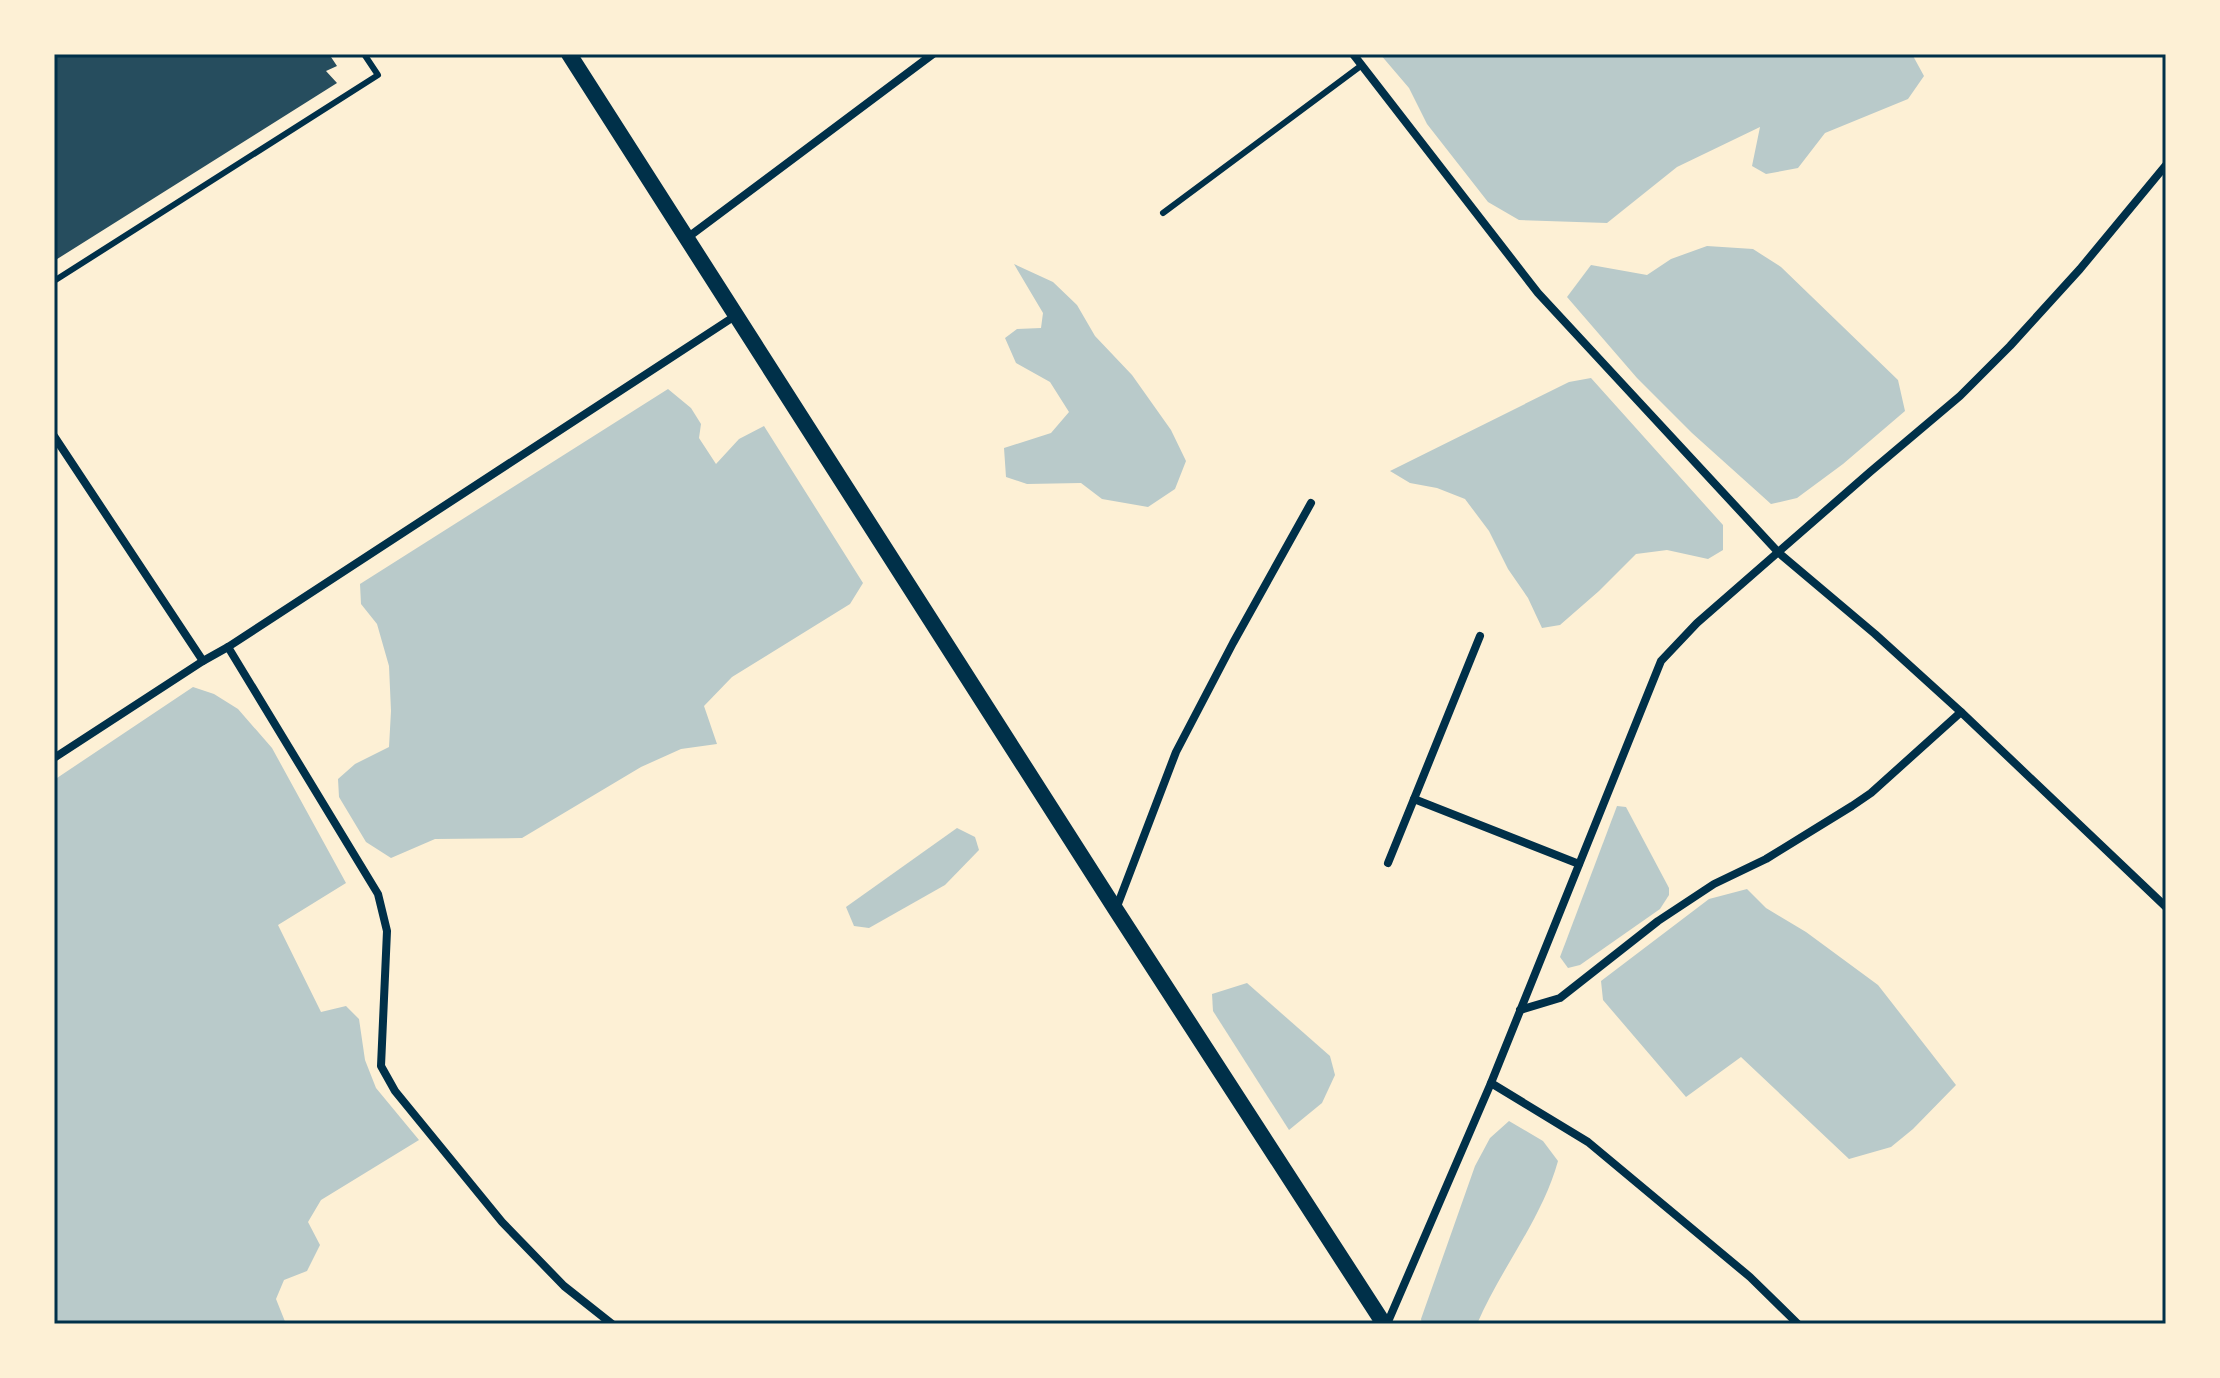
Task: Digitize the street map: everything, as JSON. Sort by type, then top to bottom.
[{"type":"main road","points":[[569,54],[1116,910],[1385,1324]]},
{"type":"street","points":[[687,238],[933,54]]},
{"type":"street","points":[[1353,54],[1538,293],[1779,553],[1961,712],[2166,907]]},
{"type":"street","points":[[1385,1324],[1491,1083],[1661,661],[1697,623],[1960,396],[2080,269],[2166,165]]},
{"type":"street","points":[[54,758],[736,315]]},
{"type":"street","points":[[54,436],[203,661]]},
{"type":"street","points":[[1116,910],[1176,752],[1311,503]]},
{"type":"street","points":[[1388,863],[1480,636]]},
{"type":"street","points":[[228,647],[378,894],[387,931],[381,1066],[395,1091],[502,1222],[564,1286],[612,1324]]},
{"type":"street","points":[[1520,1010],[1560,998],[1624,947],[1714,884],[1766,859],[1852,806],[1871,793],[1961,712]]},
{"type":"street","points":[[1414,799],[1579,864]]},
{"type":"street","points":[[1491,1083],[1588,1142],[1750,1277],[1798,1324]]},
{"type":"lane","points":[[54,281],[378,75],[364,54]]},
{"type":"lane","points":[[1163,213],[1362,65]]},
{"type":"shaded area","points":[[1380,54],[1912,54],[1924,76],[1908,99],[1825,133],[1798,168],[1766,174],[1752,166],[1760,127],[1677,167],[1607,223],[1519,220],[1488,202],[1427,124],[1409,88]]},
{"type":"shaded area","points":[[1707,246],[1753,249],[1781,267],[1898,380],[1905,411],[1797,498],[1771,504],[1637,378],[1567,297],[1591,265],[1647,275],[1671,259]]},
{"type":"shaded area","points":[[1014,264],[1053,282],[1077,305],[1095,336],[1132,375],[1171,430],[1186,461],[1175,489],[1148,507],[1102,499],[1081,483],[1027,484],[1006,477],[1004,448],[1051,433],[1069,412],[1050,382],[1016,363],[1005,338],[1017,329],[1041,328],[1043,313]]},
{"type":"shaded area","points":[[1591,378],[1723,525],[1723,550],[1708,559],[1667,550],[1636,554],[1560,625],[1542,628],[1489,531],[1465,499],[1437,488],[1410,483],[1390,471],[1569,382]]},
{"type":"shaded area","points":[[668,389],[691,408],[701,424],[699,438],[716,464],[739,439],[764,426],[863,583],[850,604],[732,677],[704,706],[717,744],[681,749],[641,767],[522,838],[435,839],[391,858],[366,842],[339,797],[338,779],[355,764],[389,747],[389,666],[377,624],[361,604],[360,584]]},
{"type":"shaded area","points":[[193,687],[214,694],[238,709],[272,748],[346,883],[278,925],[321,1012],[346,1006],[359,1019],[365,1060],[376,1088],[419,1140],[321,1200],[308,1222],[320,1245],[307,1271],[284,1280],[276,1299],[286,1324],[54,1324],[54,780]]},
{"type":"shaded area","points":[[1617,806],[1626,807],[1669,888],[1669,895],[1660,909],[1580,965],[1568,968],[1560,957]]},
{"type":"shaded area","points":[[957,828],[975,837],[979,850],[945,885],[869,928],[854,926],[846,907]]},
{"type":"shaded area","points":[[1747,889],[1766,908],[1806,932],[1878,985],[1956,1085],[1891,1147],[1849,1159],[1741,1057],[1686,1097],[1603,1000],[1601,981],[1709,899]]},
{"type":"shaded area","points":[[1247,983],[1330,1056],[1335,1075],[1322,1103],[1289,1130],[1213,1011],[1212,994]]},
{"type":"shaded area","points":[[1509,1121],[1543,1141],[1558,1161],[1542,1203],[1477,1324],[1422,1324],[1421,1319],[1475,1166],[1490,1138]]},
{"type":"building","points":[[54,54],[329,54],[337,66],[326,71],[337,83],[54,261]]}]
